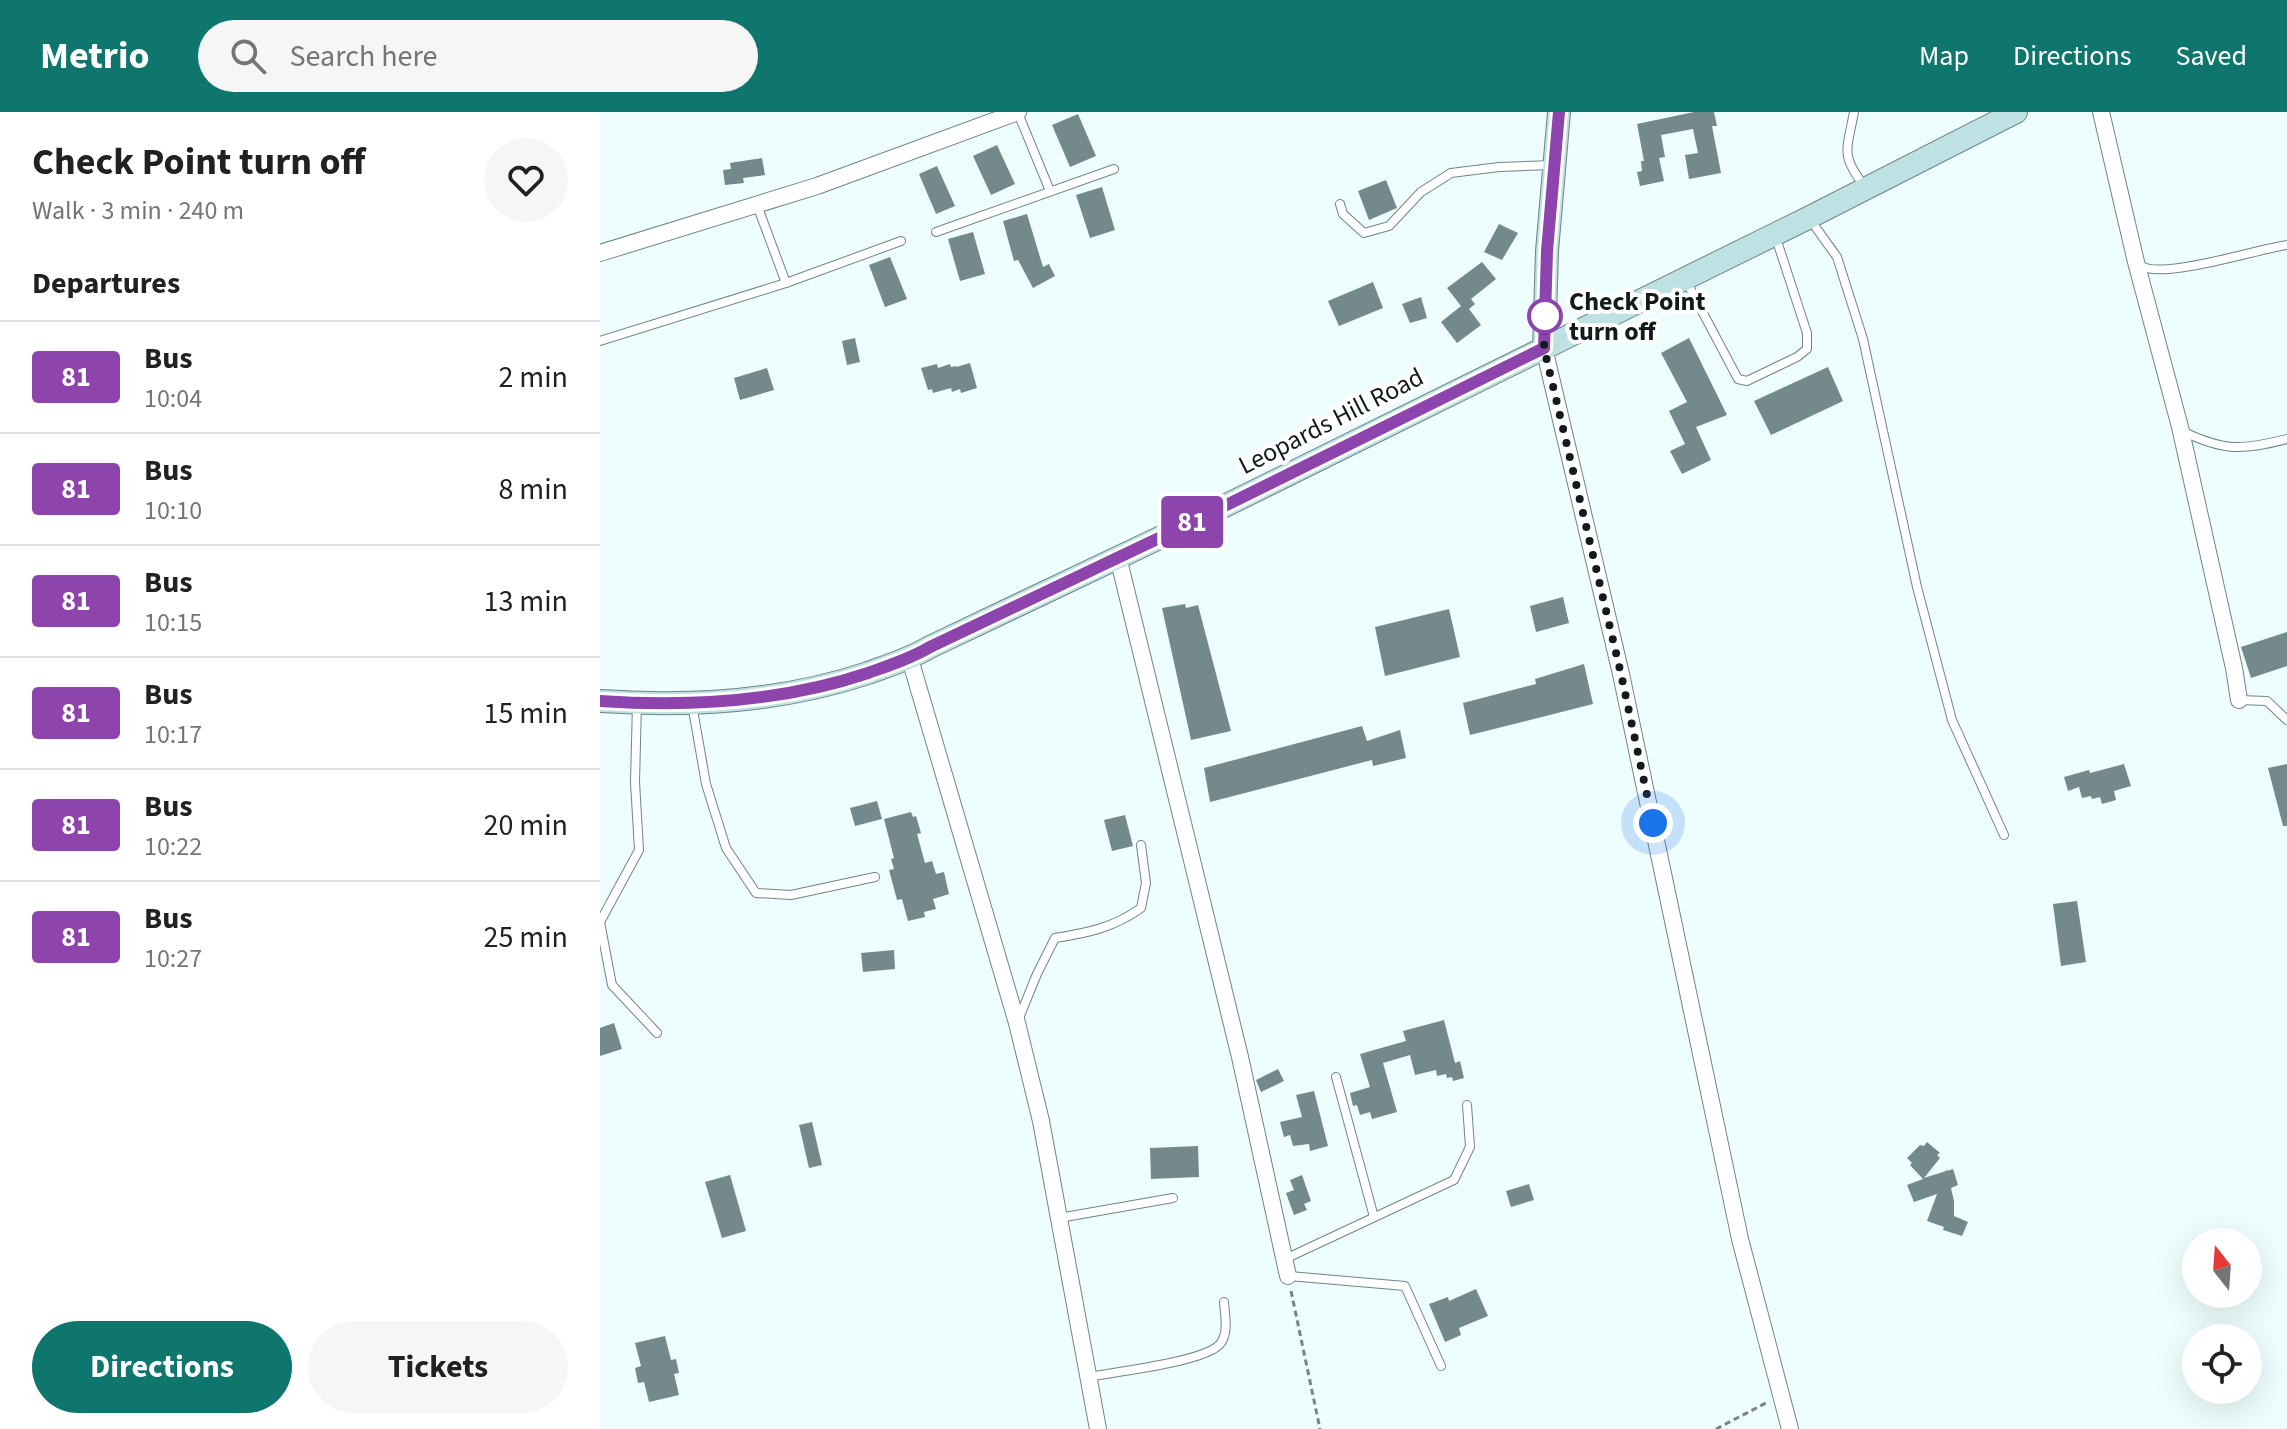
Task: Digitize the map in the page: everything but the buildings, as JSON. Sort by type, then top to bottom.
[{"type":"main road","points":[[1544,348],[1547,251],[1559,112]]},
{"type":"main road","name":"Leopards Hill Road","points":[[600,701],[692,703],[761,698],[837,683],[910,659],[1808,218],[2016,112]]},
{"type":"street","points":[[600,253],[817,186],[1018,112]]},
{"type":"street","points":[[2101,112],[2136,262],[2180,427],[2239,700]]},
{"type":"street","points":[[1544,348],[1621,674],[1740,1239],[1790,1429]]},
{"type":"street","points":[[1118,557],[1240,1057],[1286,1267]]},
{"type":"street","points":[[910,659],[1017,1023],[1041,1121],[1098,1429]]},
{"type":"lane","points":[[1018,112],[1050,191]]},
{"type":"lane","points":[[1854,112],[1847,150],[1850,168],[1866,188]]},
{"type":"lane","points":[[1340,204],[1343,214],[1364,233],[1389,226],[1421,192],[1451,173],[1553,164]]},
{"type":"lane","points":[[936,232],[1114,169]]},
{"type":"lane","points":[[757,204],[786,283]]},
{"type":"lane","points":[[1808,218],[1837,257],[1863,339],[1904,530],[1952,720],[2004,835]]},
{"type":"lane","points":[[1685,278],[1738,379],[1747,381],[1797,357],[1807,349],[1807,333],[1774,234]]},
{"type":"lane","points":[[600,341],[786,283],[901,241]]},
{"type":"lane","points":[[2136,262],[2145,269],[2173,269],[2287,245]]},
{"type":"lane","points":[[2180,427],[2183,432],[2197,438],[2231,448],[2250,448],[2287,439]]},
{"type":"lane","points":[[2239,700],[2267,701],[2287,720]]},
{"type":"lane","points":[[692,703],[706,784],[726,848],[756,893],[791,895],[875,877]]},
{"type":"lane","points":[[637,704],[635,782],[639,850],[600,922],[612,985],[657,1033]]},
{"type":"lane","points":[[1017,1023],[1055,938],[1121,922],[1141,908],[1146,883],[1141,845]]},
{"type":"lane","points":[[1336,1077],[1374,1217]]},
{"type":"lane","points":[[1286,1267],[1374,1217],[1454,1180],[1470,1147],[1467,1105]]},
{"type":"lane","points":[[1058,1218],[1173,1198]]},
{"type":"lane","points":[[1286,1267],[1405,1286],[1441,1366]]},
{"type":"lane","points":[[1087,1377],[1197,1357],[1219,1345],[1226,1331],[1224,1302]]},
{"type":"path","points":[[1286,1267],[1320,1429]]},
{"type":"path","points":[[1716,1429],[1781,1394]]},
{"type":"bus line","name":"81","points":[[600,701],[692,703],[761,698],[837,683],[910,659],[1544,348],[1547,251],[1559,112]]},
{"type":"place","name":"Check Point turn off","points":[[1545,316]]},
{"type":"route","points":[[1545,316],[1544,348],[1653,823]]}]
